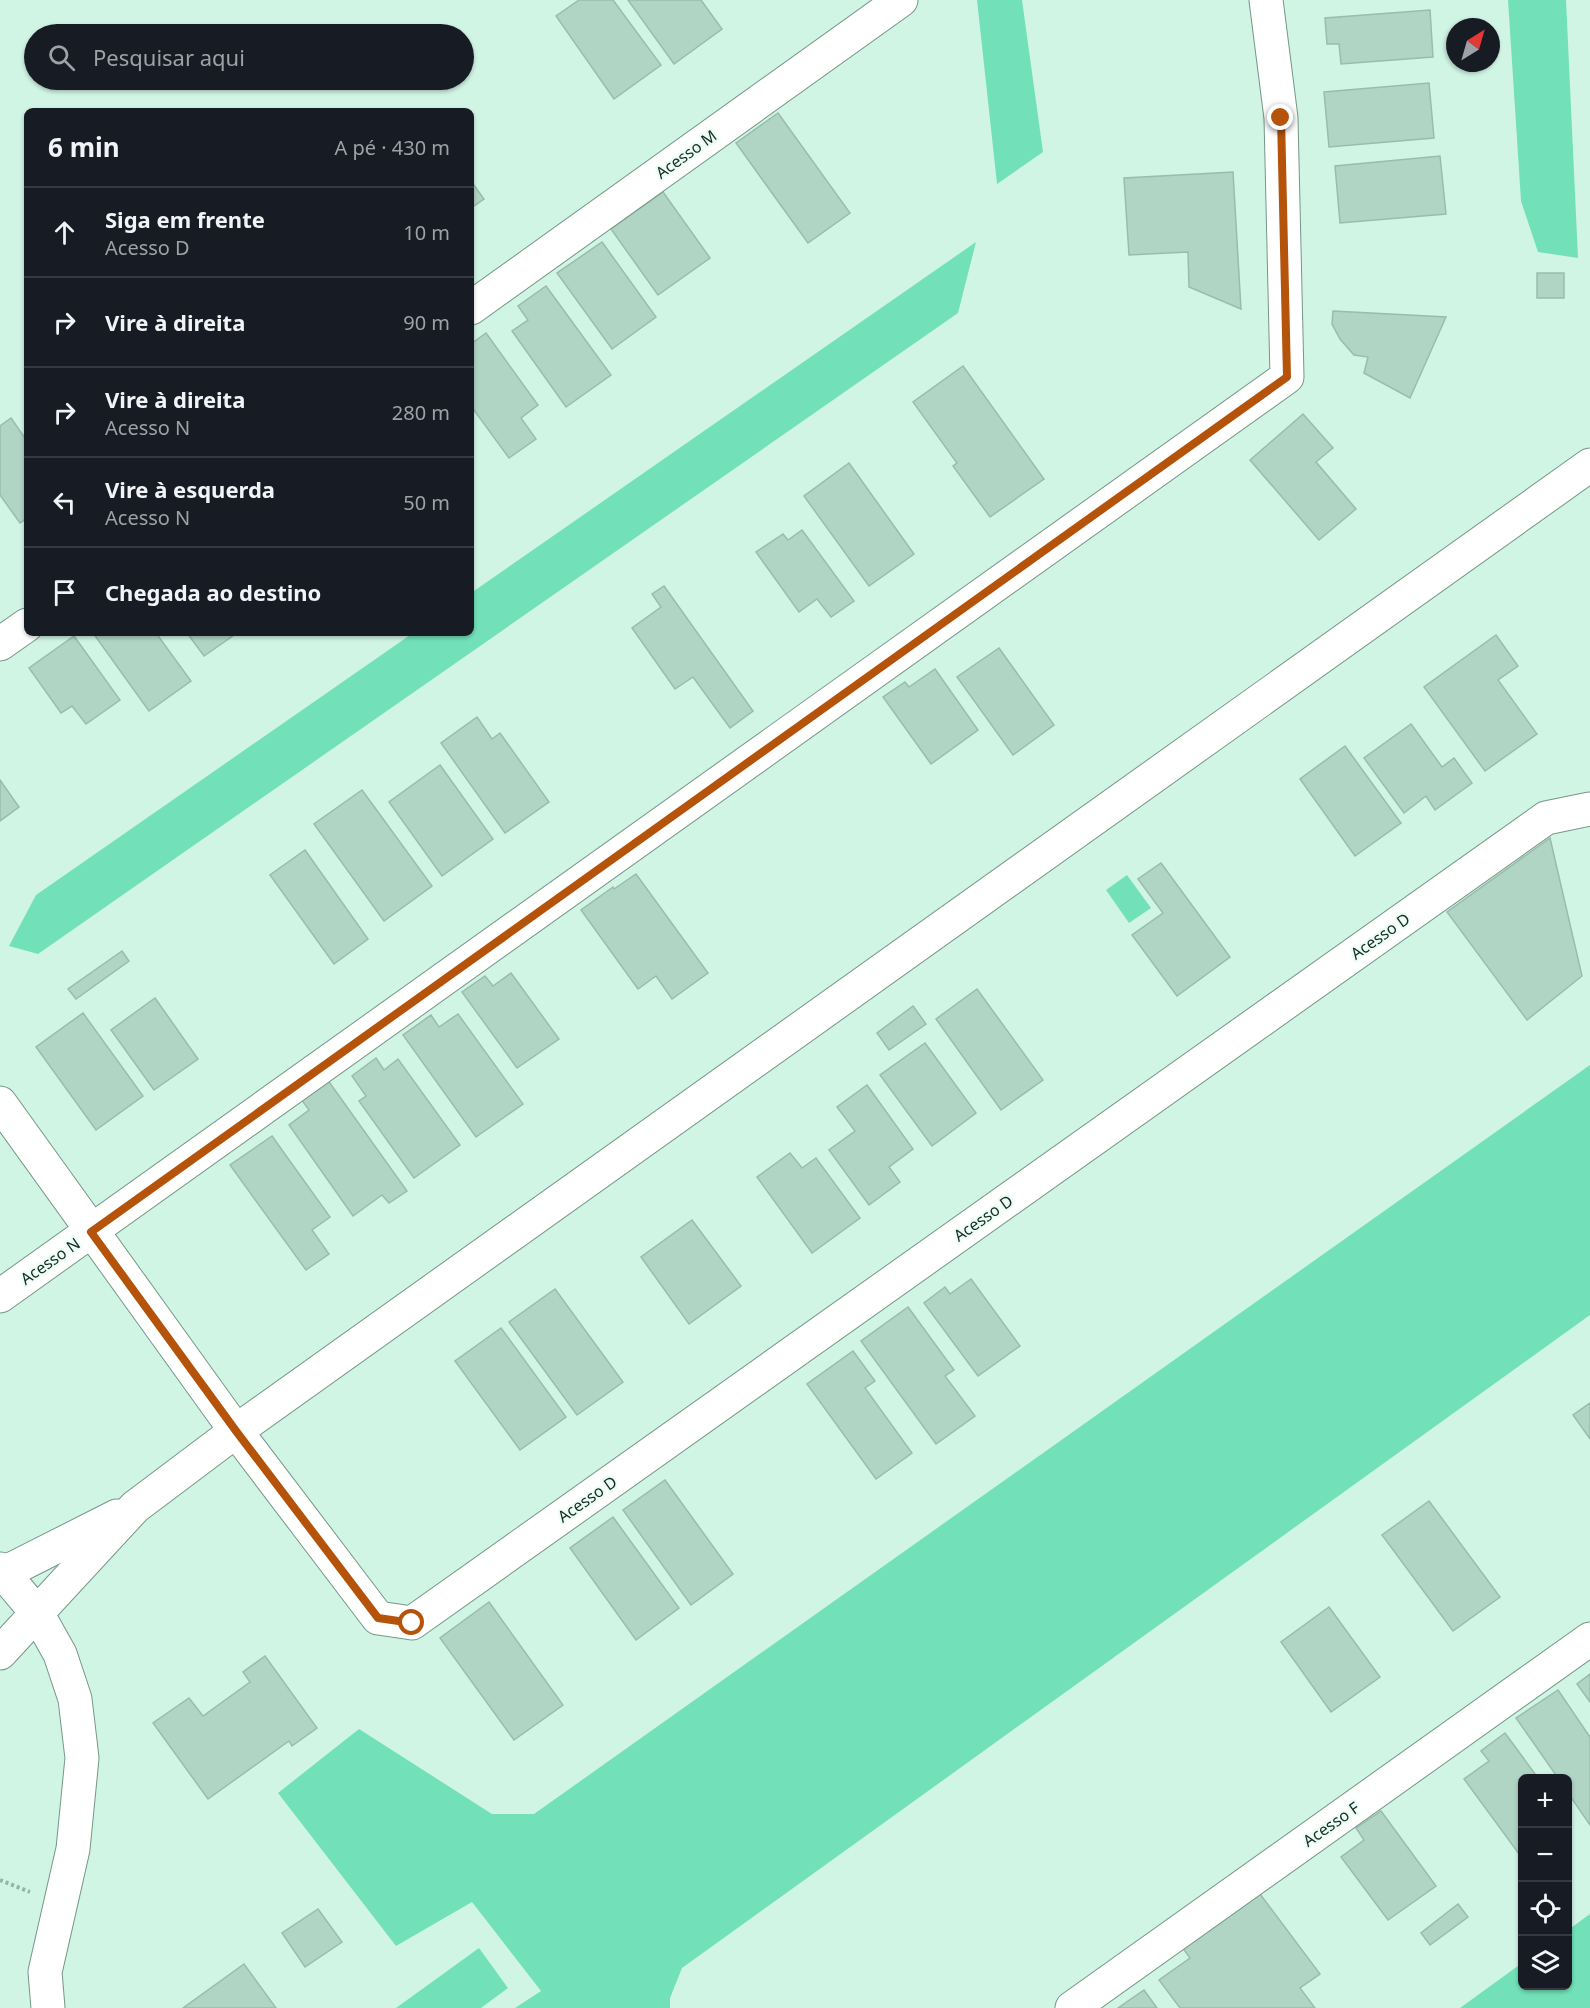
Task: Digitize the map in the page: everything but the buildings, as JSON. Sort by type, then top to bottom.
[{"type":"street","name":"Acesso M","points":[[474,306],[901,0]]},
{"type":"street","name":"Acesso N","points":[[0,1296],[1287,377],[1281,118],[1266,0]]},
{"type":"street","points":[[0,1653],[135,1507],[236,1431],[1590,465]]},
{"type":"street","points":[[0,644],[24,627]]},
{"type":"street","name":"Acesso D","points":[[236,1431],[378,1618],[412,1623],[1546,818],[1590,809]]},
{"type":"street","points":[[0,1103],[236,1431]]},
{"type":"street","points":[[48,2008],[45,1972],[73,1849],[82,1758],[75,1699],[60,1654],[37,1613],[1,1572],[135,1507]]},
{"type":"street","name":"Acesso F","points":[[1072,2008],[1590,1640]]},
{"type":"shaded area","points":[[977,0],[1022,0],[1043,152],[997,184]]},
{"type":"shaded area","points":[[1508,0],[1566,0],[1578,258],[1538,252],[1521,201]]},
{"type":"shaded area","points":[[976,242],[958,313],[38,954],[9,946],[36,895],[409,636],[474,636],[474,591]]},
{"type":"shaded area","points":[[1127,875],[1151,908],[1129,923],[1106,890]]},
{"type":"shaded area","points":[[1590,1065],[1590,1315],[682,1968],[670,1998],[670,2008],[515,2008],[541,1991],[472,1902],[396,1946],[278,1793],[359,1729],[492,1814],[534,1814]]},
{"type":"shaded area","points":[[1590,1914],[1590,2008],[1460,2008],[1518,1966],[1518,1990],[1572,1990],[1572,1927]]},
{"type":"shaded area","points":[[479,1948],[508,1988],[481,2008],[396,2008]]},
{"type":"route","points":[[412,1623],[378,1618],[236,1431],[91,1232],[1287,377],[1281,118]]}]
